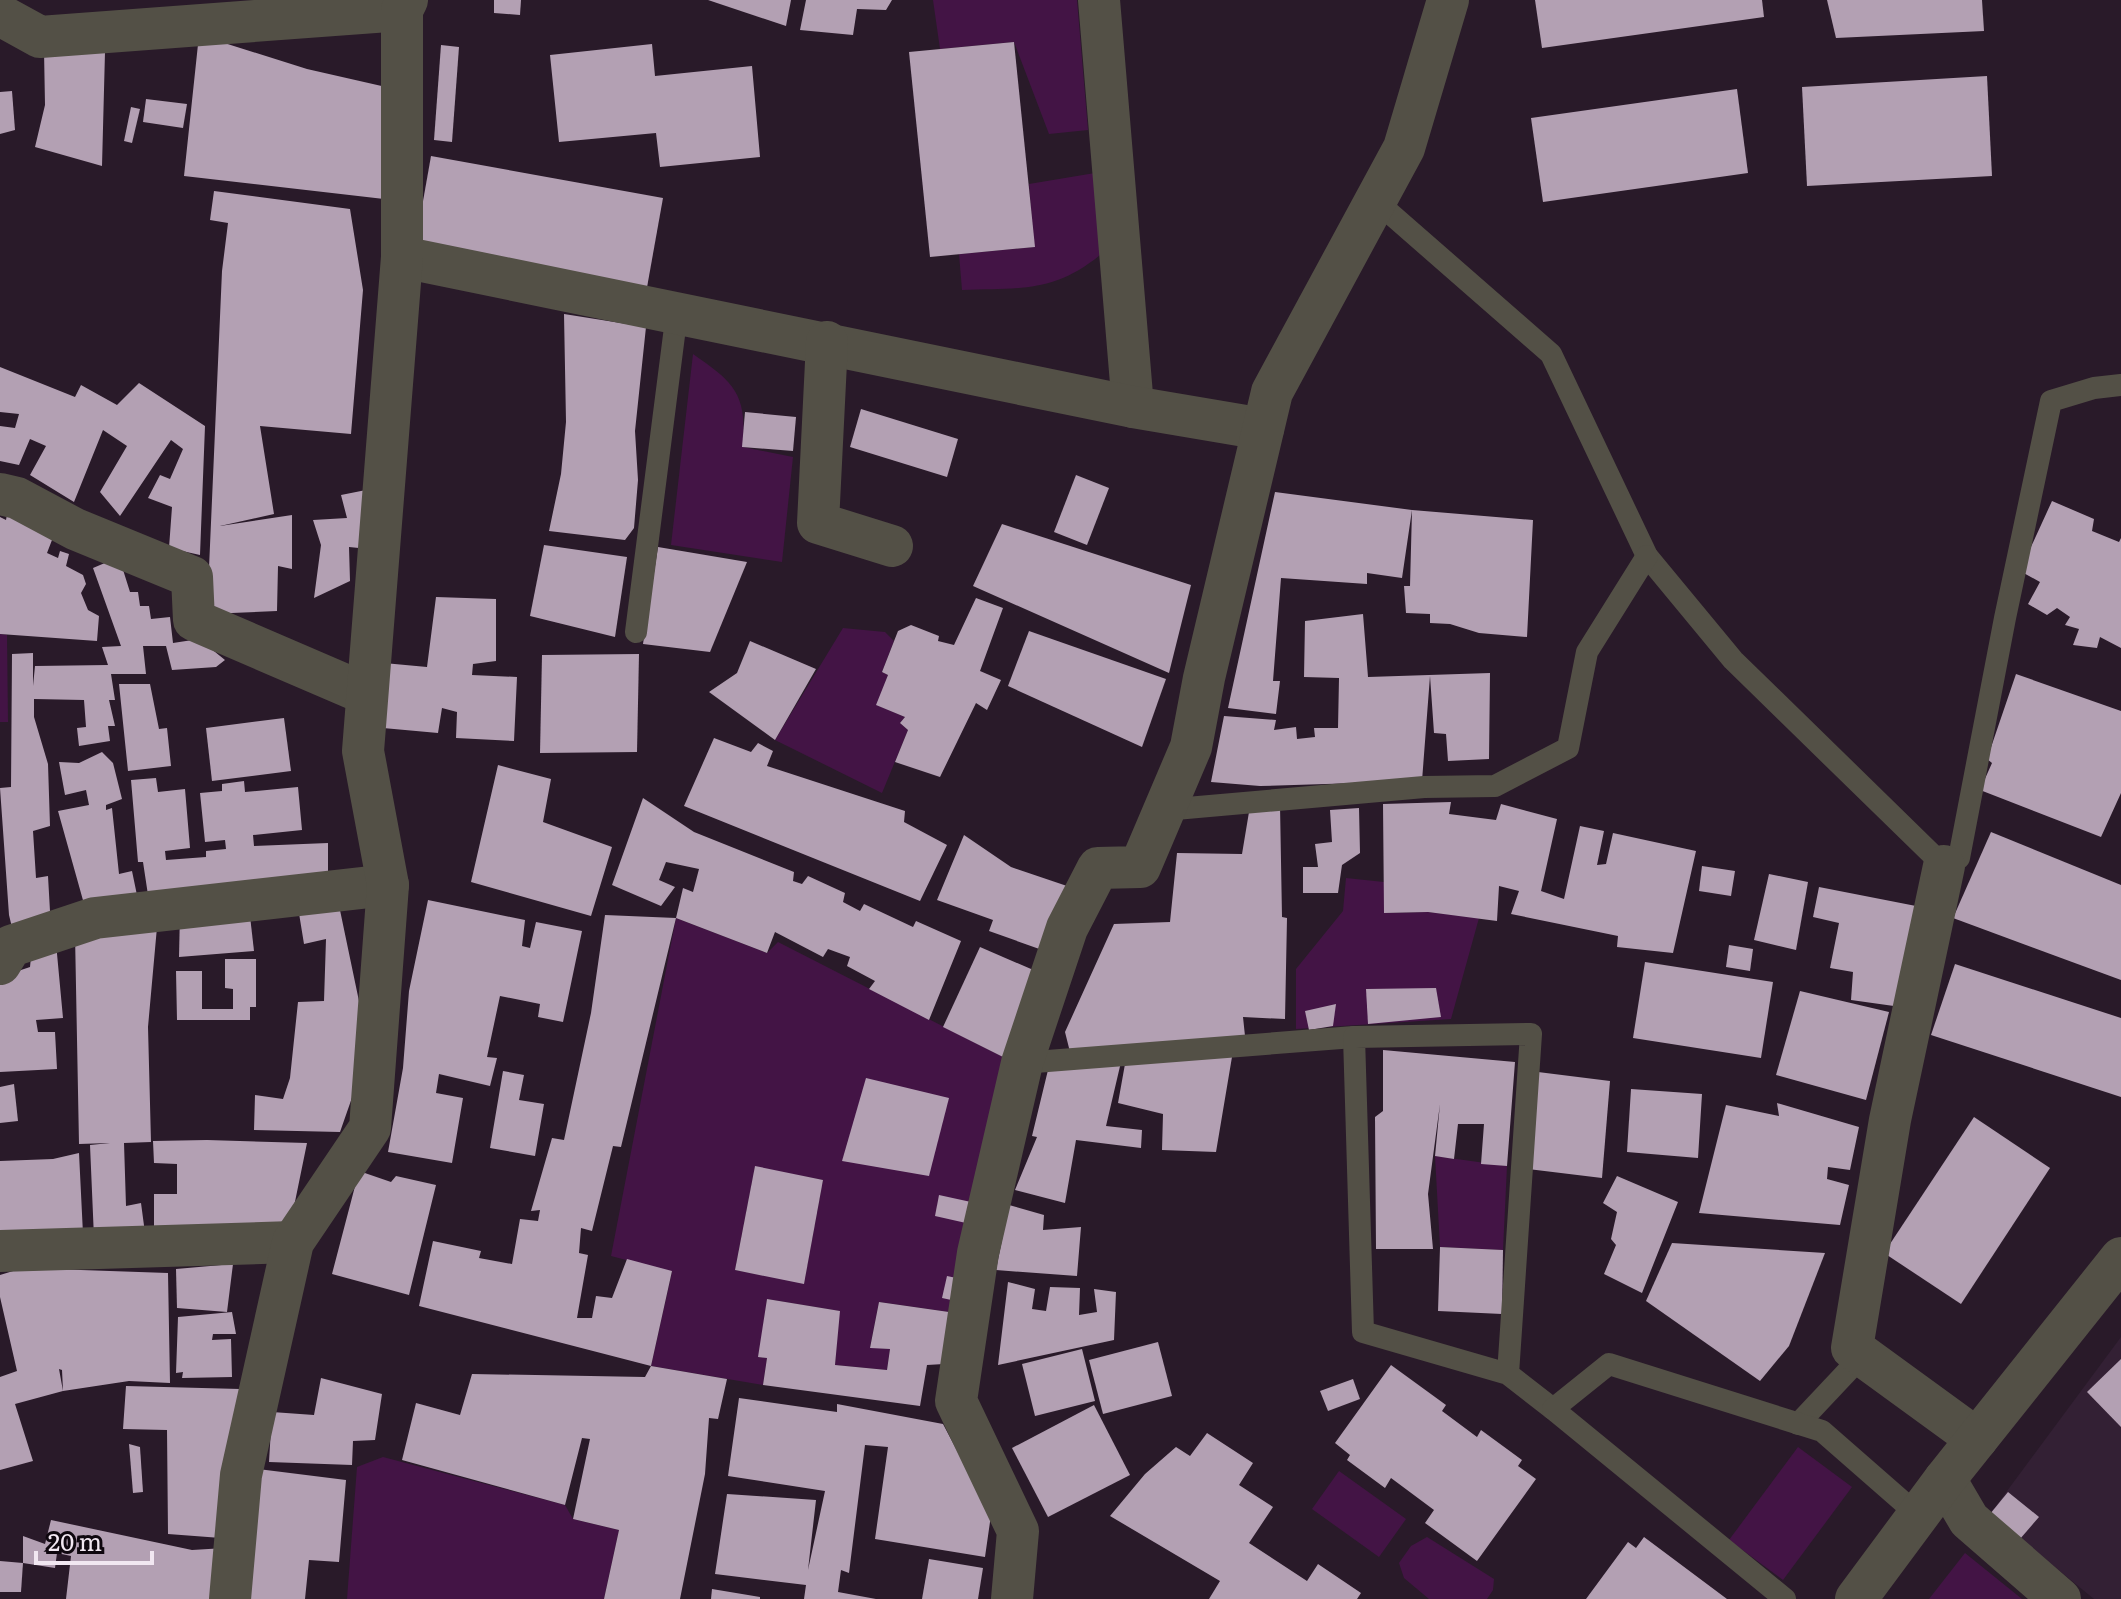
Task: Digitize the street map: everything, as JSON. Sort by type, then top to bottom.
[{"type":"street","points":[[1099,0],[1133,407]]},
{"type":"street","points":[[1012,1599],[1018,1531],[956,1401],[978,1253],[1022,1063],[1067,928],[1098,868],[1140,867],[1191,747],[1204,678],[1272,392],[1404,148],[1448,0]]},
{"type":"street","points":[[0,15],[40,37],[404,5],[402,257],[363,751],[388,885],[370,1128],[293,1242],[241,1475],[230,1599]]},
{"type":"street","points":[[402,257],[1133,407],[1263,429]]},
{"type":"street","points":[[827,342],[818,523],[892,546]]},
{"type":"street","points":[[0,494],[17,498],[75,529],[192,577],[194,620],[366,694]]},
{"type":"street","points":[[1944,866],[1890,1120],[1852,1348],[1977,1439]]},
{"type":"street","points":[[0,964],[11,946],[95,918],[388,885]]},
{"type":"street","points":[[0,1251],[293,1242]]},
{"type":"street","points":[[1856,1599],[1945,1479],[2121,1258]]},
{"type":"street","points":[[1945,1479],[1969,1520],[2060,1599]]},
{"type":"lane","points":[[1376,201],[1551,354],[1647,556],[1733,660],[1944,866],[1959,858],[2051,401],[2094,388],[2121,385]]},
{"type":"lane","points":[[636,632],[677,312]]},
{"type":"lane","points":[[1164,810],[1424,787],[1495,786],[1568,748],[1587,652],[1647,556]]},
{"type":"lane","points":[[1022,1063],[1354,1037],[1531,1034],[1508,1374]]},
{"type":"lane","points":[[1354,1037],[1363,1332],[1508,1374],[1785,1599]]},
{"type":"lane","points":[[1798,1424],[1862,1356]]},
{"type":"lane","points":[[1553,1409],[1609,1364],[1822,1431],[1918,1515]]},
{"type":"shaded area","points":[[933,0],[1077,0],[1088,130],[1049,134],[1014,42],[940,49]]},
{"type":"shaded area","points":[[1101,172],[1100,255],[1067,276],[1051,282],[1019,288],[962,290],[959,254],[1034,247],[1029,184]]},
{"type":"shaded area","points":[[693,354],[719,373],[735,392],[743,414],[743,447],[793,457],[782,562],[671,545]]},
{"type":"shaded area","points":[[843,628],[885,632],[894,641],[882,672],[888,675],[877,705],[905,717],[900,723],[908,730],[882,793],[775,740]]},
{"type":"shaded area","points":[[0,634],[7,635],[8,722],[0,722]]},
{"type":"shaded area","points":[[1346,878],[1384,882],[1384,913],[1428,912],[1479,918],[1451,1019],[1296,1029],[1296,969],[1343,911]]},
{"type":"shaded area","points":[[676,918],[767,953],[778,942],[1003,1057],[949,1312],[879,1302],[870,1347],[890,1349],[887,1370],[835,1365],[839,1311],[767,1299],[759,1357],[767,1358],[763,1385],[651,1366],[672,1272],[611,1256]],"holes":[[[755,1167],[823,1180],[804,1283],[735,1270]]]},
{"type":"shaded area","points":[[1435,1156],[1507,1166],[1503,1250],[1440,1247]]},
{"type":"shaded area","points":[[2121,1337],[2121,1599],[2094,1599],[1990,1514]]},
{"type":"shaded area","points":[[1798,1447],[1852,1487],[1783,1580],[1729,1540]]},
{"type":"shaded area","points":[[383,1457],[565,1505],[573,1519],[619,1530],[604,1599],[347,1599],[357,1467]]},
{"type":"shaded area","points":[[1339,1471],[1406,1519],[1379,1557],[1312,1509]]},
{"type":"shaded area","points":[[1427,1537],[1494,1579],[1493,1590],[1487,1599],[1429,1599],[1404,1578],[1399,1563],[1411,1546]]},
{"type":"shaded area","points":[[1965,1553],[2022,1599],[1929,1599]]},
{"type":"building","points":[[494,0],[521,0],[520,15],[494,13]]},
{"type":"building","points":[[708,0],[791,0],[786,26]]},
{"type":"building","points":[[806,0],[892,0],[886,10],[857,9],[853,35],[800,30]]},
{"type":"building","points":[[1535,0],[1762,0],[1764,17],[1542,48]]},
{"type":"building","points":[[1827,0],[1982,0],[1984,31],[1836,38]]},
{"type":"building","points":[[199,35],[307,69],[386,87],[384,199],[184,176]]},
{"type":"building","points":[[1014,42],[1035,247],[930,257],[909,52]]},
{"type":"building","points":[[652,44],[655,76],[752,66],[760,157],[660,167],[656,133],[559,142],[550,55]]},
{"type":"building","points":[[441,45],[459,47],[452,142],[434,140]]},
{"type":"building","points":[[44,50],[105,52],[102,166],[35,147],[45,105]]},
{"type":"building","points":[[1987,76],[1992,176],[1807,186],[1802,87]]},
{"type":"building","points":[[1737,89],[1748,173],[1543,202],[1531,118]]},
{"type":"building","points":[[12,91],[15,130],[0,134],[0,92]]},
{"type":"building","points":[[146,99],[187,104],[183,128],[143,122]]},
{"type":"building","points":[[131,107],[140,109],[132,143],[124,141]]},
{"type":"building","points":[[431,156],[663,198],[646,293],[414,252]]},
{"type":"building","points":[[214,191],[350,209],[363,290],[351,434],[260,426],[274,514],[220,526],[292,515],[292,569],[278,566],[277,611],[207,614],[222,271],[228,223],[210,220]]},
{"type":"building","points":[[564,314],[646,327],[635,431],[638,480],[634,528],[625,540],[549,531],[561,474],[566,422]]},
{"type":"building","points":[[0,367],[75,397],[81,385],[117,405],[139,383],[205,426],[200,555],[169,548],[172,507],[148,498],[160,475],[170,479],[183,449],[171,440],[120,516],[100,492],[127,446],[103,430],[74,502],[30,475],[46,446],[30,439],[19,465],[0,461],[0,426],[15,428],[19,414],[0,412]]},
{"type":"building","points":[[861,409],[958,439],[947,477],[850,447]]},
{"type":"building","points":[[745,412],[796,417],[793,451],[742,447]]},
{"type":"building","points":[[1076,475],[1109,488],[1087,545],[1054,532]]},
{"type":"building","points":[[366,490],[359,548],[349,547],[350,581],[314,598],[321,545],[313,520],[347,518],[341,495]]},
{"type":"building","points":[[1275,492],[1412,510],[1402,578],[1367,573],[1367,584],[1281,578],[1273,681],[1280,681],[1276,714],[1228,708]]},
{"type":"building","points":[[2052,501],[2094,519],[2092,531],[2119,542],[2121,538],[2121,648],[2100,637],[2097,648],[2073,645],[2079,629],[2065,625],[2070,617],[2057,608],[2047,615],[2028,604],[2040,582],[2020,571]]},
{"type":"building","points":[[8,509],[52,540],[47,553],[58,558],[60,551],[69,554],[66,566],[83,575],[86,584],[81,593],[88,610],[99,616],[97,641],[0,634],[0,517],[6,520]]},
{"type":"building","points":[[1412,510],[1533,520],[1527,637],[1479,633],[1450,624],[1430,623],[1430,614],[1406,613],[1404,586],[1410,586]]},
{"type":"building","points":[[1002,524],[1191,585],[1169,673],[973,586]]},
{"type":"building","points":[[544,545],[627,557],[615,637],[530,616]]},
{"type":"building","points":[[658,547],[747,562],[710,652],[643,644]]},
{"type":"building","points":[[119,557],[130,592],[138,592],[140,606],[149,606],[151,619],[170,617],[173,643],[199,639],[225,660],[216,667],[172,670],[166,646],[143,646],[146,674],[111,674],[115,700],[109,700],[115,726],[108,726],[110,741],[79,746],[77,728],[86,727],[84,700],[34,699],[34,717],[48,764],[50,826],[33,831],[36,878],[48,876],[51,929],[15,940],[9,915],[0,788],[11,787],[12,654],[33,653],[33,686],[35,666],[108,665],[102,647],[121,646],[93,568]]},
{"type":"building","points":[[436,597],[496,599],[496,661],[473,664],[472,675],[517,677],[514,741],[456,738],[457,712],[442,708],[438,733],[372,727],[373,662],[427,667]]},
{"type":"building","points":[[976,598],[1003,608],[980,671],[1001,680],[987,710],[976,703],[940,777],[895,762],[908,730],[900,723],[905,717],[876,705],[888,675],[882,672],[898,631],[911,625],[939,636],[938,641],[954,645]]},
{"type":"building","points":[[1363,614],[1368,677],[1490,673],[1489,759],[1448,761],[1446,734],[1434,733],[1430,676],[1422,781],[1260,786],[1211,782],[1224,716],[1276,720],[1274,730],[1296,727],[1297,739],[1315,737],[1314,728],[1338,728],[1339,678],[1304,677],[1305,621]]},
{"type":"building","points":[[1029,631],[1166,679],[1142,747],[1008,686]]},
{"type":"building","points":[[750,641],[816,669],[775,740],[709,692],[737,673]]},
{"type":"building","points":[[639,654],[637,752],[540,753],[542,655]]},
{"type":"building","points":[[2016,674],[2121,711],[2121,793],[2101,837],[1980,790],[1992,763],[1987,759]]},
{"type":"building","points":[[119,684],[150,684],[159,729],[167,728],[171,766],[128,771]]},
{"type":"building","points":[[284,718],[291,771],[212,781],[206,728]]},
{"type":"building","points":[[714,738],[751,752],[758,743],[773,751],[767,766],[905,811],[904,822],[947,845],[920,901],[684,806]]},
{"type":"building","points":[[102,752],[113,763],[122,799],[106,805],[106,810],[112,808],[119,874],[132,871],[138,900],[86,911],[58,811],[89,805],[86,790],[65,795],[59,762],[79,763]]},
{"type":"building","points":[[498,765],[551,779],[543,822],[612,847],[591,916],[471,882]]},
{"type":"building","points":[[156,778],[158,792],[185,789],[190,848],[165,851],[166,860],[206,857],[206,851],[226,849],[225,840],[205,842],[200,793],[222,791],[222,784],[244,781],[245,792],[298,787],[302,830],[253,835],[254,846],[328,843],[328,882],[148,895],[143,862],[138,862],[131,780]]},
{"type":"building","points":[[643,798],[694,832],[794,872],[793,881],[802,884],[808,876],[845,893],[843,902],[860,911],[864,904],[913,927],[916,921],[961,941],[929,1020],[869,989],[875,981],[847,966],[850,957],[828,949],[823,957],[775,932],[767,953],[676,918],[683,888],[693,892],[699,869],[666,862],[659,880],[675,887],[661,906],[612,885]]},
{"type":"building","points":[[1451,802],[1449,814],[1496,820],[1501,804],[1557,819],[1541,891],[1564,899],[1580,826],[1604,831],[1597,865],[1606,864],[1613,833],[1696,851],[1673,953],[1617,947],[1618,936],[1511,914],[1519,891],[1499,886],[1497,921],[1428,912],[1384,913],[1383,804]]},
{"type":"building","points":[[1280,805],[1282,917],[1287,918],[1285,1019],[1243,1017],[1245,1036],[1070,1052],[1065,1032],[1114,924],[1170,922],[1177,853],[1242,854],[1250,806]]},
{"type":"building","points":[[1359,808],[1360,853],[1342,865],[1338,893],[1303,893],[1303,867],[1318,867],[1315,844],[1332,842],[1330,810]]},
{"type":"building","points":[[1991,832],[2121,885],[2121,980],[1953,918]]},
{"type":"building","points":[[964,835],[1011,867],[1067,886],[1045,951],[989,931],[993,920],[937,900]]},
{"type":"building","points":[[1702,866],[1735,871],[1731,896],[1699,891]]},
{"type":"building","points":[[1769,874],[1808,882],[1796,950],[1754,940]]},
{"type":"building","points":[[1819,887],[1916,906],[1901,1007],[1851,1000],[1853,972],[1830,968],[1839,923],[1813,917]]},
{"type":"building","points":[[336,891],[369,1049],[340,1132],[254,1130],[255,1095],[283,1099],[290,1078],[298,1002],[324,1001],[326,939],[304,944],[296,895]]},
{"type":"building","points":[[428,900],[525,920],[522,946],[530,948],[536,922],[582,931],[563,1022],[538,1017],[540,1004],[500,996],[487,1057],[497,1058],[490,1086],[439,1074],[436,1093],[463,1098],[452,1163],[388,1152],[403,1068],[409,991]]},
{"type":"building","points":[[180,913],[250,916],[254,951],[179,957]]},
{"type":"building","points":[[605,915],[676,918],[621,1147],[613,1146],[592,1231],[581,1228],[579,1253],[588,1255],[577,1318],[592,1318],[596,1296],[612,1298],[627,1259],[672,1271],[651,1366],[419,1306],[433,1241],[481,1251],[479,1258],[512,1264],[520,1219],[538,1221],[540,1210],[531,1211],[552,1138],[564,1140],[591,1013]]},
{"type":"building","points":[[158,916],[148,1027],[151,1142],[124,1143],[126,1206],[141,1203],[145,1233],[94,1238],[90,1145],[110,1143],[79,1144],[75,934]]},
{"type":"building","points":[[56,943],[63,1018],[36,1020],[38,1032],[55,1032],[57,1069],[0,1072],[0,977],[30,967],[32,947]]},
{"type":"building","points":[[1729,945],[1753,949],[1750,971],[1726,967]]},
{"type":"building","points":[[980,947],[1038,972],[1003,1057],[943,1027]]},
{"type":"building","points":[[225,959],[256,959],[256,1007],[250,1007],[250,1020],[177,1020],[176,971],[202,971],[202,1009],[233,1009],[233,989],[225,988]]},
{"type":"building","points":[[1645,962],[1773,982],[1761,1058],[1633,1038]]},
{"type":"building","points":[[1955,964],[2121,1018],[2121,1097],[1931,1035]]},
{"type":"building","points":[[1436,988],[1441,1017],[1368,1024],[1366,989]]},
{"type":"building","points":[[1800,991],[1889,1012],[1866,1100],[1776,1075]]},
{"type":"building","points":[[1336,1004],[1333,1026],[1309,1030],[1305,1011]]},
{"type":"building","points":[[1383,1050],[1515,1062],[1507,1166],[1481,1164],[1484,1124],[1458,1124],[1454,1159],[1435,1156],[1440,1104],[1428,1194],[1433,1249],[1376,1249],[1375,1117],[1383,1111]]},
{"type":"building","points":[[1233,1051],[1216,1152],[1162,1150],[1163,1114],[1118,1103],[1125,1064]]},
{"type":"building","points":[[1121,1062],[1106,1126],[1142,1130],[1141,1148],[1076,1140],[1065,1203],[1015,1190],[1037,1137],[1032,1136],[1048,1070]]},
{"type":"building","points":[[503,1071],[524,1075],[519,1100],[544,1104],[535,1156],[490,1148]]},
{"type":"building","points":[[1538,1072],[1610,1081],[1602,1178],[1528,1169]]},
{"type":"building","points":[[866,1078],[949,1098],[929,1176],[842,1161]]},
{"type":"building","points":[[14,1084],[18,1121],[0,1123],[0,1087]]},
{"type":"building","points":[[1631,1089],[1702,1094],[1698,1158],[1627,1152]]},
{"type":"building","points":[[1777,1103],[1859,1127],[1850,1170],[1828,1167],[1827,1179],[1849,1185],[1840,1225],[1699,1213],[1726,1105],[1779,1116]]},
{"type":"building","points":[[1974,1117],[2050,1168],[1961,1304],[1884,1253]]},
{"type":"building","points":[[153,1141],[307,1143],[289,1231],[154,1229],[154,1194],[177,1194],[177,1164],[154,1163]]},
{"type":"building","points":[[79,1153],[83,1234],[0,1241],[0,1161],[53,1159]]},
{"type":"building","points":[[755,1166],[823,1180],[804,1284],[735,1270]]},
{"type":"building","points":[[359,1171],[391,1182],[396,1176],[436,1185],[409,1295],[332,1274]]},
{"type":"building","points":[[1617,1176],[1678,1202],[1642,1293],[1604,1274],[1616,1245],[1611,1239],[1617,1212],[1603,1203]]},
{"type":"building","points":[[939,1195],[971,1202],[966,1223],[935,1216]]},
{"type":"building","points":[[1009,1205],[1044,1215],[1043,1230],[1081,1227],[1077,1276],[996,1270]]},
{"type":"building","points":[[1672,1243],[1825,1253],[1789,1346],[1760,1381],[1646,1301]]},
{"type":"building","points":[[1440,1247],[1503,1250],[1502,1314],[1438,1311]]},
{"type":"building","points":[[233,1264],[227,1312],[177,1308],[176,1269]]},
{"type":"building","points":[[23,1268],[168,1273],[170,1383],[129,1381],[63,1391],[15,1404],[33,1461],[0,1470],[0,1377],[17,1371],[0,1297],[0,1275]]},
{"type":"building","points":[[947,1276],[961,1279],[956,1301],[942,1298]]},
{"type":"building","points":[[1008,1282],[1035,1289],[1032,1309],[1046,1311],[1050,1287],[1080,1288],[1079,1315],[1097,1312],[1094,1289],[1116,1292],[1114,1340],[998,1365]]},
{"type":"building","points":[[767,1299],[840,1311],[835,1365],[887,1370],[890,1349],[870,1348],[879,1302],[949,1312],[944,1364],[927,1365],[920,1406],[763,1385],[767,1358],[758,1357]]},
{"type":"building","points":[[232,1312],[236,1334],[213,1334],[212,1340],[231,1339],[232,1377],[182,1378],[183,1372],[176,1373],[178,1317]]},
{"type":"building","points":[[1158,1342],[1172,1396],[1103,1414],[1089,1360]]},
{"type":"building","points":[[1082,1349],[1095,1401],[1035,1416],[1022,1364]]},
{"type":"building","points":[[2121,1359],[2121,1427],[2087,1392]]},
{"type":"building","points":[[1391,1365],[1446,1405],[1442,1411],[1477,1437],[1481,1430],[1522,1460],[1518,1466],[1536,1479],[1477,1561],[1425,1523],[1434,1510],[1391,1478],[1385,1488],[1347,1460],[1350,1455],[1335,1443]]},
{"type":"building","points":[[651,1366],[727,1379],[718,1419],[709,1418],[705,1474],[680,1599],[604,1599],[619,1530],[573,1519],[590,1439],[582,1438],[565,1505],[402,1460],[416,1403],[460,1415],[472,1374],[645,1377]]},
{"type":"building","points":[[321,1378],[382,1394],[375,1440],[353,1441],[352,1465],[269,1462],[272,1412],[314,1415]]},
{"type":"building","points":[[1353,1379],[1360,1399],[1328,1411],[1320,1391]]},
{"type":"building","points":[[126,1386],[240,1389],[221,1538],[168,1534],[167,1430],[123,1429]]},
{"type":"building","points":[[739,1398],[837,1412],[837,1404],[943,1424],[991,1515],[985,1557],[875,1539],[888,1447],[865,1445],[849,1573],[841,1570],[838,1592],[876,1599],[804,1599],[806,1585],[715,1574],[727,1494],[816,1500],[808,1570],[825,1491],[728,1476]]},
{"type":"building","points":[[1094,1405],[1130,1475],[1048,1517],[1012,1448]]},
{"type":"building","points":[[1207,1433],[1253,1463],[1239,1485],[1273,1507],[1249,1543],[1307,1581],[1318,1564],[1361,1593],[1357,1599],[1209,1599],[1220,1581],[1110,1516],[1145,1474],[1176,1447],[1190,1456]]},
{"type":"building","points":[[129,1444],[140,1447],[143,1492],[133,1493]]},
{"type":"building","points":[[250,1468],[346,1480],[339,1562],[309,1560],[305,1599],[244,1599]]},
{"type":"building","points":[[2008,1492],[2039,1517],[2020,1539],[1990,1514]]},
{"type":"building","points":[[51,1520],[192,1550],[225,1548],[223,1599],[66,1599],[71,1556],[57,1553],[55,1568],[23,1563],[23,1536],[45,1544]]},
{"type":"building","points":[[1644,1537],[1727,1599],[1586,1599],[1628,1542],[1636,1548]]},
{"type":"building","points":[[929,1559],[983,1568],[978,1599],[922,1599]]},
{"type":"building","points":[[0,1561],[23,1563],[21,1592],[0,1592]]},
{"type":"building","points":[[712,1589],[760,1597],[760,1599],[711,1599]]}]
